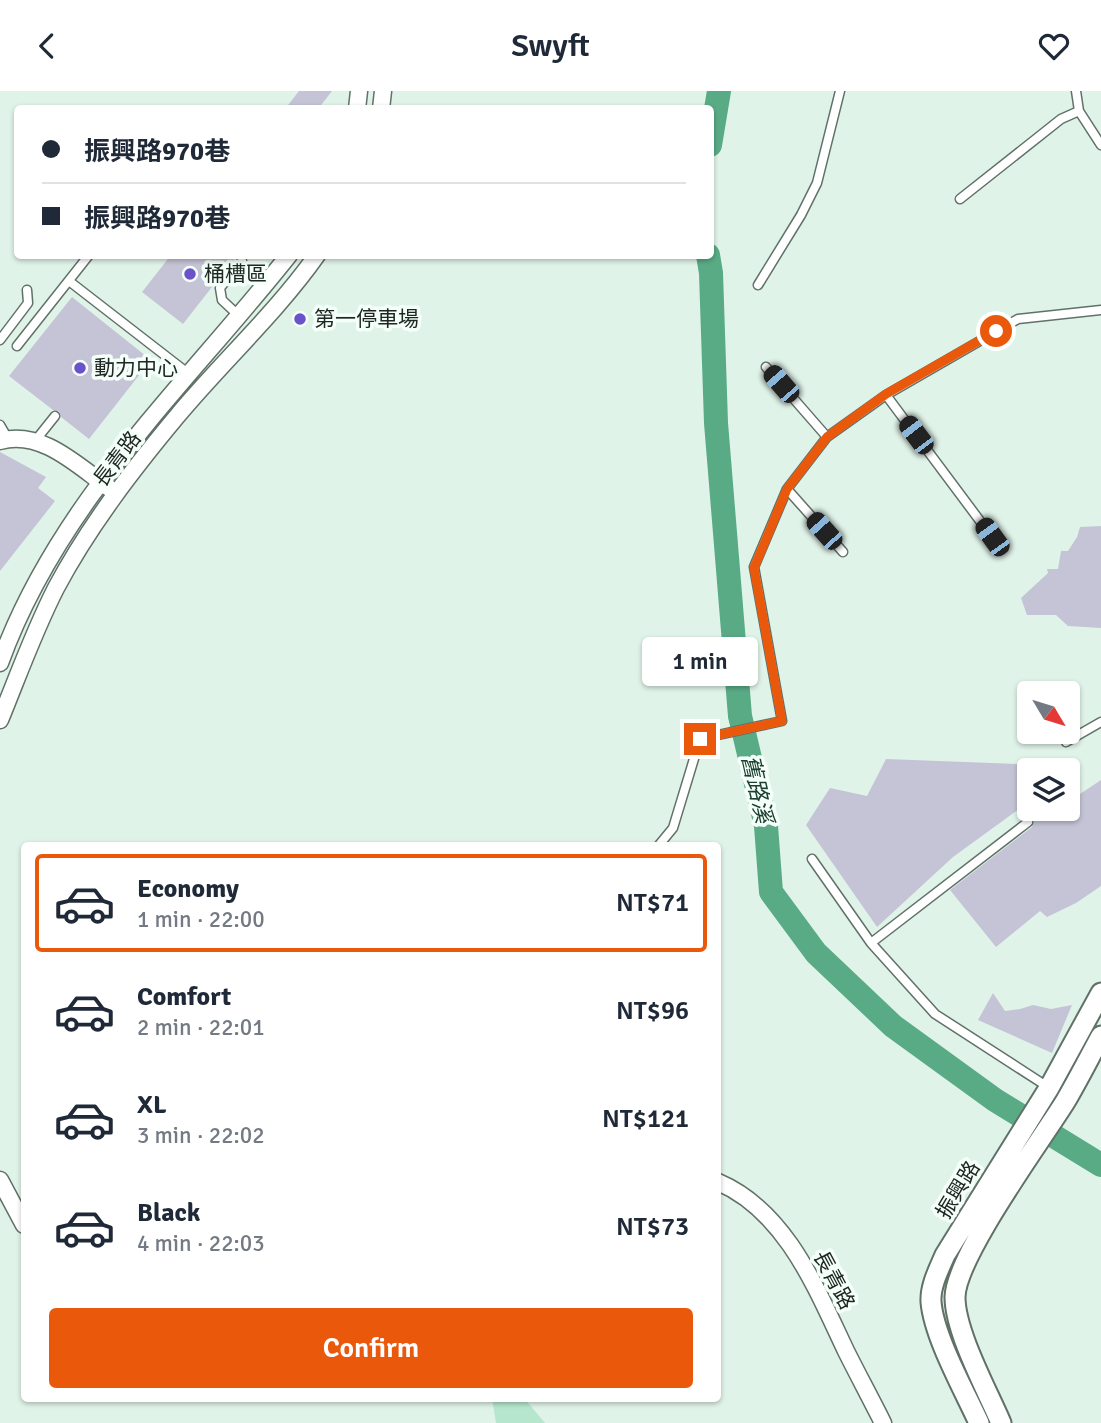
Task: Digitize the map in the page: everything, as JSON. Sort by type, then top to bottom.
[{"type":"street","name":"長青路","points":[[0,663],[22,608],[41,573],[100,482],[286,259]]},
{"type":"street","name":"長青路","points":[[0,720],[24,658],[57,587],[117,494],[184,408],[300,280],[314,259]]},
{"type":"street","points":[[3,435],[29,439],[62,455],[117,494]]},
{"type":"street","name":"振興路","points":[[979,1423],[941,1339],[931,1299],[934,1279],[945,1255],[1049,1088],[1101,993]]},
{"type":"street","name":"振興路","points":[[1001,1423],[958,1318],[956,1285],[978,1240],[1066,1099],[1101,1036]]},
{"type":"street","points":[[0,1180],[21,1219]]},
{"type":"street","name":"長青路","points":[[721,1183],[758,1209],[781,1233],[808,1270],[884,1423]]},
{"type":"lane","points":[[758,285],[801,215],[817,183],[840,91]]},
{"type":"lane","points":[[1076,91],[1079,111],[1101,145]]},
{"type":"lane","points":[[960,199],[1062,119],[1079,111]]},
{"type":"lane","points":[[17,346],[86,259]]},
{"type":"lane","points":[[238,315],[222,300],[220,288],[242,261]]},
{"type":"lane","points":[[69,281],[188,374]]},
{"type":"lane","points":[[0,340],[28,303],[27,291]]},
{"type":"lane","points":[[661,842],[673,828],[700,739],[782,721],[754,568],[787,489],[827,437],[886,394],[1018,319],[1101,310]]},
{"type":"lane","points":[[766,367],[827,437]]},
{"type":"lane","points":[[886,394],[992,537]]},
{"type":"lane","points":[[35,442],[55,416]]},
{"type":"lane","points":[[787,489],[843,552]]},
{"type":"lane","points":[[1080,734],[1101,722]]},
{"type":"lane","points":[[871,943],[1028,822]]},
{"type":"lane","points":[[812,859],[871,943],[935,1014],[1066,1099]]},
{"type":"green space","points":[[493,1402],[527,1402],[545,1423],[496,1423]]},
{"type":"building","points":[[299,91],[332,91],[321,105],[288,105]]},
{"type":"building","name":"桶槽區","points":[[168,259],[234,259],[183,324],[142,292]]},
{"type":"building","name":"動力中心","points":[[72,297],[151,360],[89,439],[61,417],[59,411],[53,410],[9,376]]},
{"type":"building","points":[[0,452],[46,477],[38,488],[55,501],[0,571]]},
{"type":"building","points":[[1101,526],[1101,628],[1068,626],[1056,615],[1027,615],[1021,598],[1048,573],[1047,569],[1058,569],[1061,551],[1068,551],[1080,527]]},
{"type":"building","points":[[886,759],[1017,764],[1017,810],[953,857],[877,927],[806,825],[830,788],[867,796]]},
{"type":"building","points":[[1101,780],[1101,886],[1076,903],[1047,917],[1040,911],[996,947],[950,890],[1032,827],[1034,821],[1080,821],[1080,794]]},
{"type":"building","points":[[993,993],[1005,1011],[1033,1005],[1051,1009],[1072,1005],[1052,1053],[978,1020]]},
{"type":"waterway","name":"舊路溪","points":[[714,121],[719,91]]},
{"type":"waterway","name":"舊路溪","points":[[709,259],[716,423],[740,716],[766,826],[771,892],[816,953],[893,1026],[995,1100],[1101,1165]]},
{"type":"place","name":"桶槽區","points":[[190,274]]},
{"type":"place","name":"第一停車場","points":[[300,319]]},
{"type":"place","name":"動力中心","points":[[80,368]]},
{"type":"route","points":[[700,739],[782,721],[754,568],[787,489],[827,437],[886,394],[996,331]]}]
